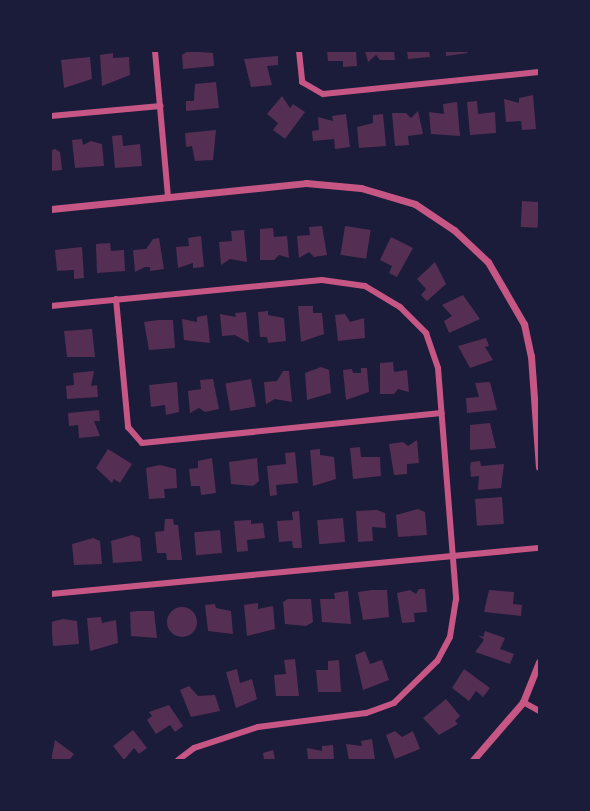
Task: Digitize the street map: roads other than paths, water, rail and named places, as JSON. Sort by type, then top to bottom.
[{"type":"street","points":[[155,51],[168,198]]},
{"type":"street","points":[[299,51],[302,82],[323,94],[539,72]]},
{"type":"street","points":[[51,116],[161,106]]},
{"type":"street","points":[[51,209],[306,183],[361,188],[415,204],[454,230],[488,262],[524,324],[537,399],[539,467]]},
{"type":"street","points":[[51,306],[322,280],[365,286],[400,307],[425,333],[438,368],[457,599],[450,637],[420,682],[394,703],[366,713],[258,727],[194,748],[178,760]]},
{"type":"street","points":[[116,299],[128,427],[142,443],[442,412]]},
{"type":"street","points":[[51,594],[539,548]]},
{"type":"street","points":[[473,760],[523,702],[539,663]]},
{"type":"street","points":[[523,702],[539,711]]}]
